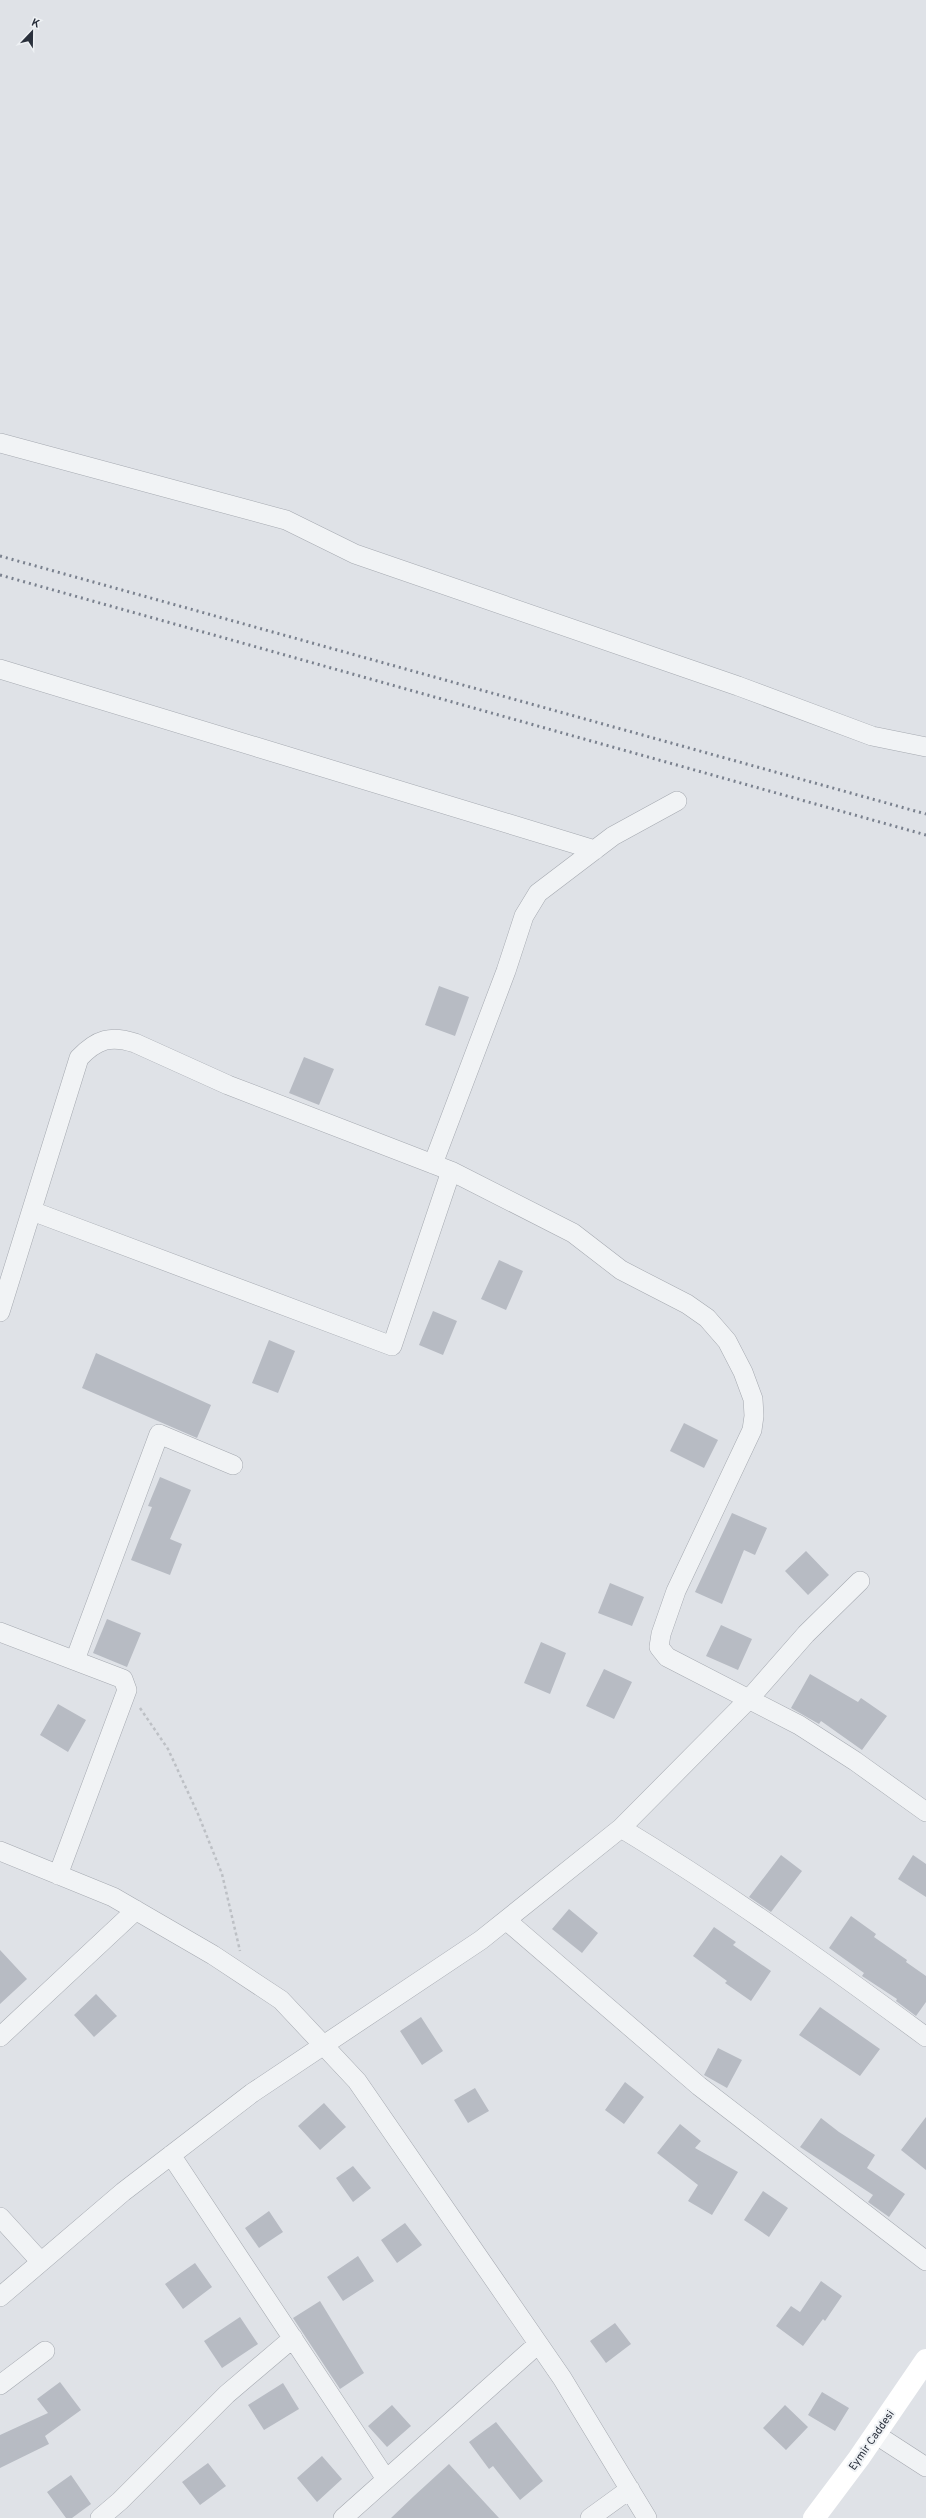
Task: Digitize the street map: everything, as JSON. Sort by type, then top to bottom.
[{"type":"main road","name":"Eymir Caddesi","points":[[814,2518],[926,2360]]},
{"type":"street","points":[[0,443],[286,520],[355,554],[738,686],[872,736],[926,747]]},
{"type":"street","points":[[0,669],[595,850]]},
{"type":"street","points":[[433,1164],[506,971],[524,916],[538,893],[613,836],[678,800]]},
{"type":"street","points":[[0,1312],[79,1058],[88,1048],[109,1039],[120,1038],[135,1043],[228,1085],[451,1171],[574,1234],[621,1270],[687,1304],[707,1318],[727,1341],[743,1372],[753,1399],[754,1416],[752,1430],[676,1590],[661,1634],[659,1647],[667,1657],[799,1725],[855,1761],[926,1812]]},
{"type":"street","points":[[32,1211],[392,1346],[451,1171]]},
{"type":"street","points":[[75,1660],[159,1434],[234,1465]]},
{"type":"street","points":[[0,2297],[123,2192],[252,2093],[325,2046],[481,1940],[621,1828],[749,1699],[806,1634],[860,1581]]},
{"type":"street","points":[[0,1632],[123,1679],[127,1690],[58,1875]]},
{"type":"street","points":[[621,1828],[693,1871],[799,1944],[926,2037]]},
{"type":"street","points":[[0,1851],[113,1897],[240,1973],[281,2000],[356,2081],[538,2344],[647,2518]]},
{"type":"street","points":[[0,2037],[136,1910]]},
{"type":"street","points":[[506,1920],[699,2086],[926,2261]]},
{"type":"street","points":[[171,2155],[386,2479]]},
{"type":"street","points":[[0,2217],[41,2262]]},
{"type":"street","points":[[100,2518],[120,2501],[227,2394],[292,2338]]},
{"type":"street","points":[[343,2518],[538,2344]]},
{"type":"street","points":[[0,2385],[45,2351]]},
{"type":"street","points":[[875,2434],[926,2467]]},
{"type":"street","points":[[590,2518],[630,2490]]},
{"type":"path","points":[[127,1690],[168,1749],[201,1821],[222,1874],[240,1949],[240,1973]]},
{"type":"building","points":[[439,986],[469,997],[455,1036],[425,1025]]},
{"type":"building","points":[[304,1057],[334,1069],[319,1105],[289,1093]]},
{"type":"building","points":[[499,1260],[523,1271],[506,1310],[481,1299]]},
{"type":"building","points":[[433,1311],[457,1321],[443,1355],[419,1345]]},
{"type":"building","points":[[269,1340],[295,1351],[278,1393],[252,1383]]},
{"type":"building","points":[[96,1353],[211,1405],[197,1438],[82,1388]]},
{"type":"building","points":[[684,1423],[718,1440],[704,1468],[670,1451]]},
{"type":"building","points":[[160,1477],[191,1490],[170,1539],[182,1544],[170,1575],[131,1560],[152,1507],[148,1506]]},
{"type":"building","points":[[732,1513],[767,1528],[755,1555],[744,1550],[722,1604],[695,1592]]},
{"type":"building","points":[[806,1551],[829,1575],[808,1595],[785,1571]]},
{"type":"building","points":[[610,1583],[644,1597],[632,1626],[598,1613]]},
{"type":"building","points":[[107,1619],[141,1633],[127,1667],[93,1653]]},
{"type":"building","points":[[721,1625],[752,1639],[738,1670],[706,1656]]},
{"type":"building","points":[[541,1642],[566,1653],[550,1694],[524,1683]]},
{"type":"building","points":[[604,1669],[632,1682],[614,1719],[586,1706]]},
{"type":"building","points":[[810,1674],[858,1702],[861,1698],[887,1716],[862,1750],[821,1721],[819,1724],[791,1708]]},
{"type":"building","points":[[58,1704],[86,1720],[68,1752],[40,1735]]},
{"type":"building","points":[[781,1855],[802,1871],[771,1912],[749,1897]]},
{"type":"building","points":[[913,1855],[926,1864],[926,1897],[898,1879]]},
{"type":"building","points":[[569,1909],[598,1933],[582,1953],[552,1929]]},
{"type":"building","points":[[851,1916],[876,1934],[874,1937],[907,1960],[906,1962],[926,1976],[926,2002],[916,2016],[896,2001],[897,1999],[862,1976],[864,1973],[829,1948]]},
{"type":"building","points":[[714,1927],[736,1942],[733,1945],[771,1971],[751,2001],[725,1983],[727,1981],[693,1956]]},
{"type":"building","points":[[0,1950],[27,1979],[0,2004]]},
{"type":"building","points":[[96,1994],[117,2016],[94,2037],[74,2015]]},
{"type":"building","points":[[820,2007],[880,2049],[860,2076],[799,2035]]},
{"type":"building","points":[[421,2017],[443,2051],[422,2065],[400,2031]]},
{"type":"building","points":[[718,2048],[742,2060],[727,2088],[704,2075]]},
{"type":"building","points":[[625,2082],[644,2097],[624,2124],[605,2110]]},
{"type":"building","points":[[475,2088],[489,2111],[468,2123],[454,2100]]},
{"type":"building","points":[[324,2103],[346,2127],[320,2150],[298,2126]]},
{"type":"building","points":[[926,2117],[926,2170],[901,2150]]},
{"type":"building","points":[[821,2118],[839,2132],[875,2155],[867,2168],[905,2194],[889,2217],[868,2202],[873,2195],[800,2147]]},
{"type":"building","points":[[680,2124],[701,2141],[695,2148],[738,2172],[712,2215],[688,2201],[698,2185],[657,2153]]},
{"type":"building","points":[[353,2166],[371,2188],[353,2202],[336,2178]]},
{"type":"building","points":[[763,2191],[788,2208],[769,2237],[744,2220]]},
{"type":"building","points":[[269,2211],[283,2232],[259,2248],[245,2228]]},
{"type":"building","points":[[405,2223],[422,2245],[397,2263],[381,2240]]},
{"type":"building","points":[[358,2256],[374,2281],[343,2301],[327,2277]]},
{"type":"building","points":[[195,2263],[212,2287],[183,2309],[165,2284]]},
{"type":"building","points":[[821,2281],[842,2296],[825,2321],[823,2319],[803,2346],[776,2326],[791,2306],[800,2312]]},
{"type":"building","points":[[320,2301],[364,2373],[340,2389],[293,2318]]},
{"type":"building","points":[[240,2317],[258,2344],[222,2368],[204,2341]]},
{"type":"building","points":[[615,2323],[631,2344],[606,2363],[590,2341]]},
{"type":"building","points":[[60,2382],[81,2410],[45,2436],[49,2444],[0,2468],[0,2435],[48,2413],[37,2399]]},
{"type":"building","points":[[283,2383],[299,2409],[264,2430],[248,2405]]},
{"type":"building","points":[[822,2392],[849,2408],[835,2431],[808,2415]]},
{"type":"building","points":[[392,2405],[411,2426],[387,2447],[368,2426]]},
{"type":"building","points":[[785,2405],[808,2427],[786,2450],[763,2428]]},
{"type":"building","points":[[496,2422],[543,2481],[520,2500],[493,2466],[489,2469],[469,2442]]},
{"type":"building","points":[[322,2456],[342,2479],[317,2502],[297,2478]]},
{"type":"building","points":[[208,2463],[226,2486],[200,2505],[182,2482]]},
{"type":"building","points":[[449,2464],[499,2518],[391,2518],[414,2496]]},
{"type":"building","points":[[71,2475],[91,2504],[72,2518],[66,2518],[47,2492]]},
{"type":"railway","points":[[0,556],[926,814]]},
{"type":"railway","points":[[0,575],[926,835]]}]
